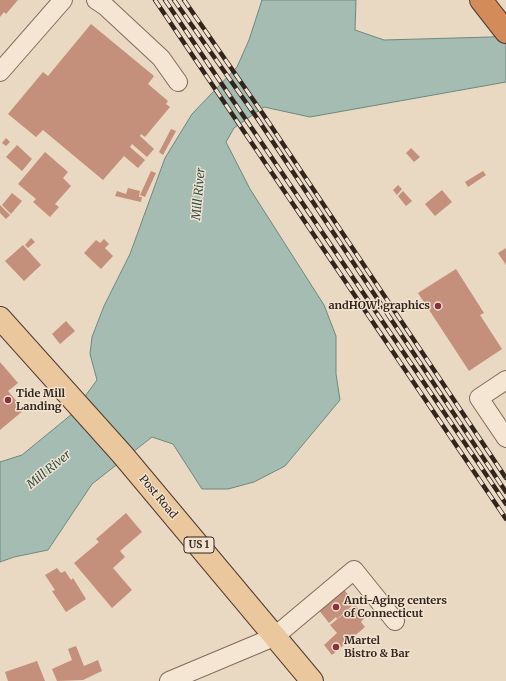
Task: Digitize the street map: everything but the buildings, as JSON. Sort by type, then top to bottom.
[{"type":"highway","points":[[481,0],[506,32]]},
{"type":"highway","points":[[500,0],[506,8]]},
{"type":"main road","name":"Post Road","points":[[0,318],[86,412],[312,681]]},
{"type":"street","points":[[0,72],[63,0]]},
{"type":"street","points":[[96,0],[106,6],[161,58],[178,82]]},
{"type":"street","points":[[506,380],[479,398],[506,438]]},
{"type":"street","points":[[172,681],[274,637],[354,570],[395,621]]},
{"type":"water","name":"Mill River","points":[[262,0],[356,0],[355,30],[384,40],[491,37],[506,35],[506,82],[310,117],[264,107],[234,128],[226,142],[250,189],[324,305],[336,336],[336,374],[340,400],[285,466],[254,482],[228,489],[202,489],[173,444],[152,437],[92,484],[48,550],[14,557],[0,562],[0,462],[22,455],[72,414],[97,380],[90,354],[92,337],[104,306],[130,254],[165,158],[192,114],[237,67],[249,40]]},
{"type":"railway","points":[[155,0],[506,519]]},
{"type":"railway","points":[[165,0],[506,504]]},
{"type":"railway","points":[[174,0],[257,118],[506,492]]},
{"type":"railway","points":[[184,0],[263,114],[506,478]]},
{"type":"place","name":"andHOW! graphics","points":[[438,306]]},
{"type":"place","name":"Tide Mill Landing","points":[[8,400]]},
{"type":"place","name":"Anti-Aging centers of Connecticut","points":[[336,607]]},
{"type":"place","name":"Martel Bistro & Bar","points":[[336,647]]}]
